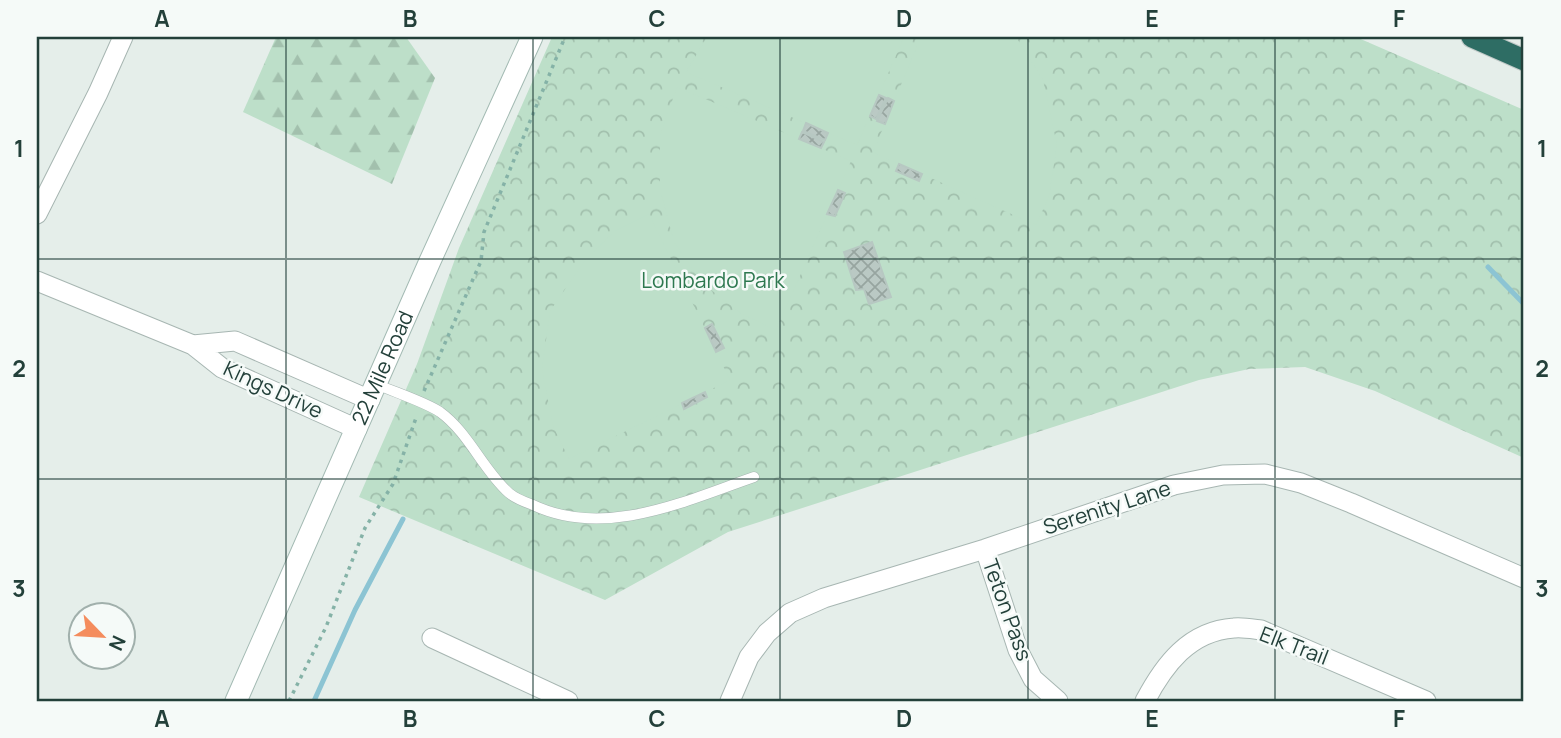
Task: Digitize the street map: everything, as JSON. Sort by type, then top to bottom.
[{"type":"highway","points":[[1472,37],[1524,60]]},
{"type":"street","points":[[37,215],[99,93],[123,37]]},
{"type":"street","name":"22 Mile Road","points":[[236,701],[532,37]]},
{"type":"street","name":"Kings Drive","points":[[37,281],[193,345],[222,368],[356,429]]},
{"type":"street","name":"Kings Drive","points":[[193,345],[235,341],[373,392]]},
{"type":"street","name":"Serenity Lane","points":[[730,701],[749,657],[767,633],[790,613],[824,598],[985,549],[1174,485],[1223,475],[1265,474],[1301,483],[1524,578]]},
{"type":"street","name":"Teton Pass","points":[[985,549],[1018,650],[1033,679],[1058,701]]},
{"type":"street","name":"Elk Trail","points":[[1145,701],[1159,675],[1181,648],[1208,634],[1234,628],[1261,630],[1426,701]]},
{"type":"street","points":[[432,638],[568,701]]},
{"type":"lane","points":[[373,392],[421,404],[439,412],[460,432],[485,468],[511,495],[554,515],[595,520],[660,510],[754,477]]},
{"type":"path","points":[[289,701],[326,627],[365,528],[393,484],[421,404],[481,261],[484,232],[565,37]]},
{"type":"green space","points":[[276,37],[406,37],[435,78],[392,184],[243,112]]},
{"type":"green space","name":"Lombardo Park","points":[[552,37],[1356,37],[1524,110],[1524,458],[1375,391],[1305,367],[1249,369],[1199,380],[728,532],[605,600],[359,497],[417,364],[459,248]]},
{"type":"green space","points":[[707,37],[904,37],[857,145],[686,72]]},
{"type":"green space","points":[[921,37],[1016,37],[1043,80],[1057,145],[1049,196],[1036,225],[873,152]]},
{"type":"green space","points":[[677,87],[851,161],[776,330],[742,314],[701,282],[674,242],[660,189],[660,136]]},
{"type":"green space","points":[[649,214],[730,380],[569,459],[553,426],[542,369],[550,311],[586,259],[615,231]]},
{"type":"building","points":[[879,95],[886,98],[876,119],[870,116]]},
{"type":"building","points":[[888,98],[894,101],[885,124],[877,121]]},
{"type":"building","points":[[806,123],[828,133],[825,140],[803,131]]},
{"type":"building","points":[[802,132],[824,142],[821,148],[799,139]]},
{"type":"building","points":[[899,164],[922,174],[919,181],[896,171]]},
{"type":"building","points":[[838,190],[845,193],[835,216],[827,214]]},
{"type":"building","points":[[872,242],[891,297],[869,304],[864,289],[856,290],[844,252]]},
{"type":"building","points":[[712,324],[724,348],[716,352],[705,328]]},
{"type":"building","points":[[705,392],[707,397],[684,409],[682,403]]},
{"type":"waterway","points":[[1488,267],[1524,304]]},
{"type":"waterway","points":[[314,701],[355,610],[403,519]]}]
